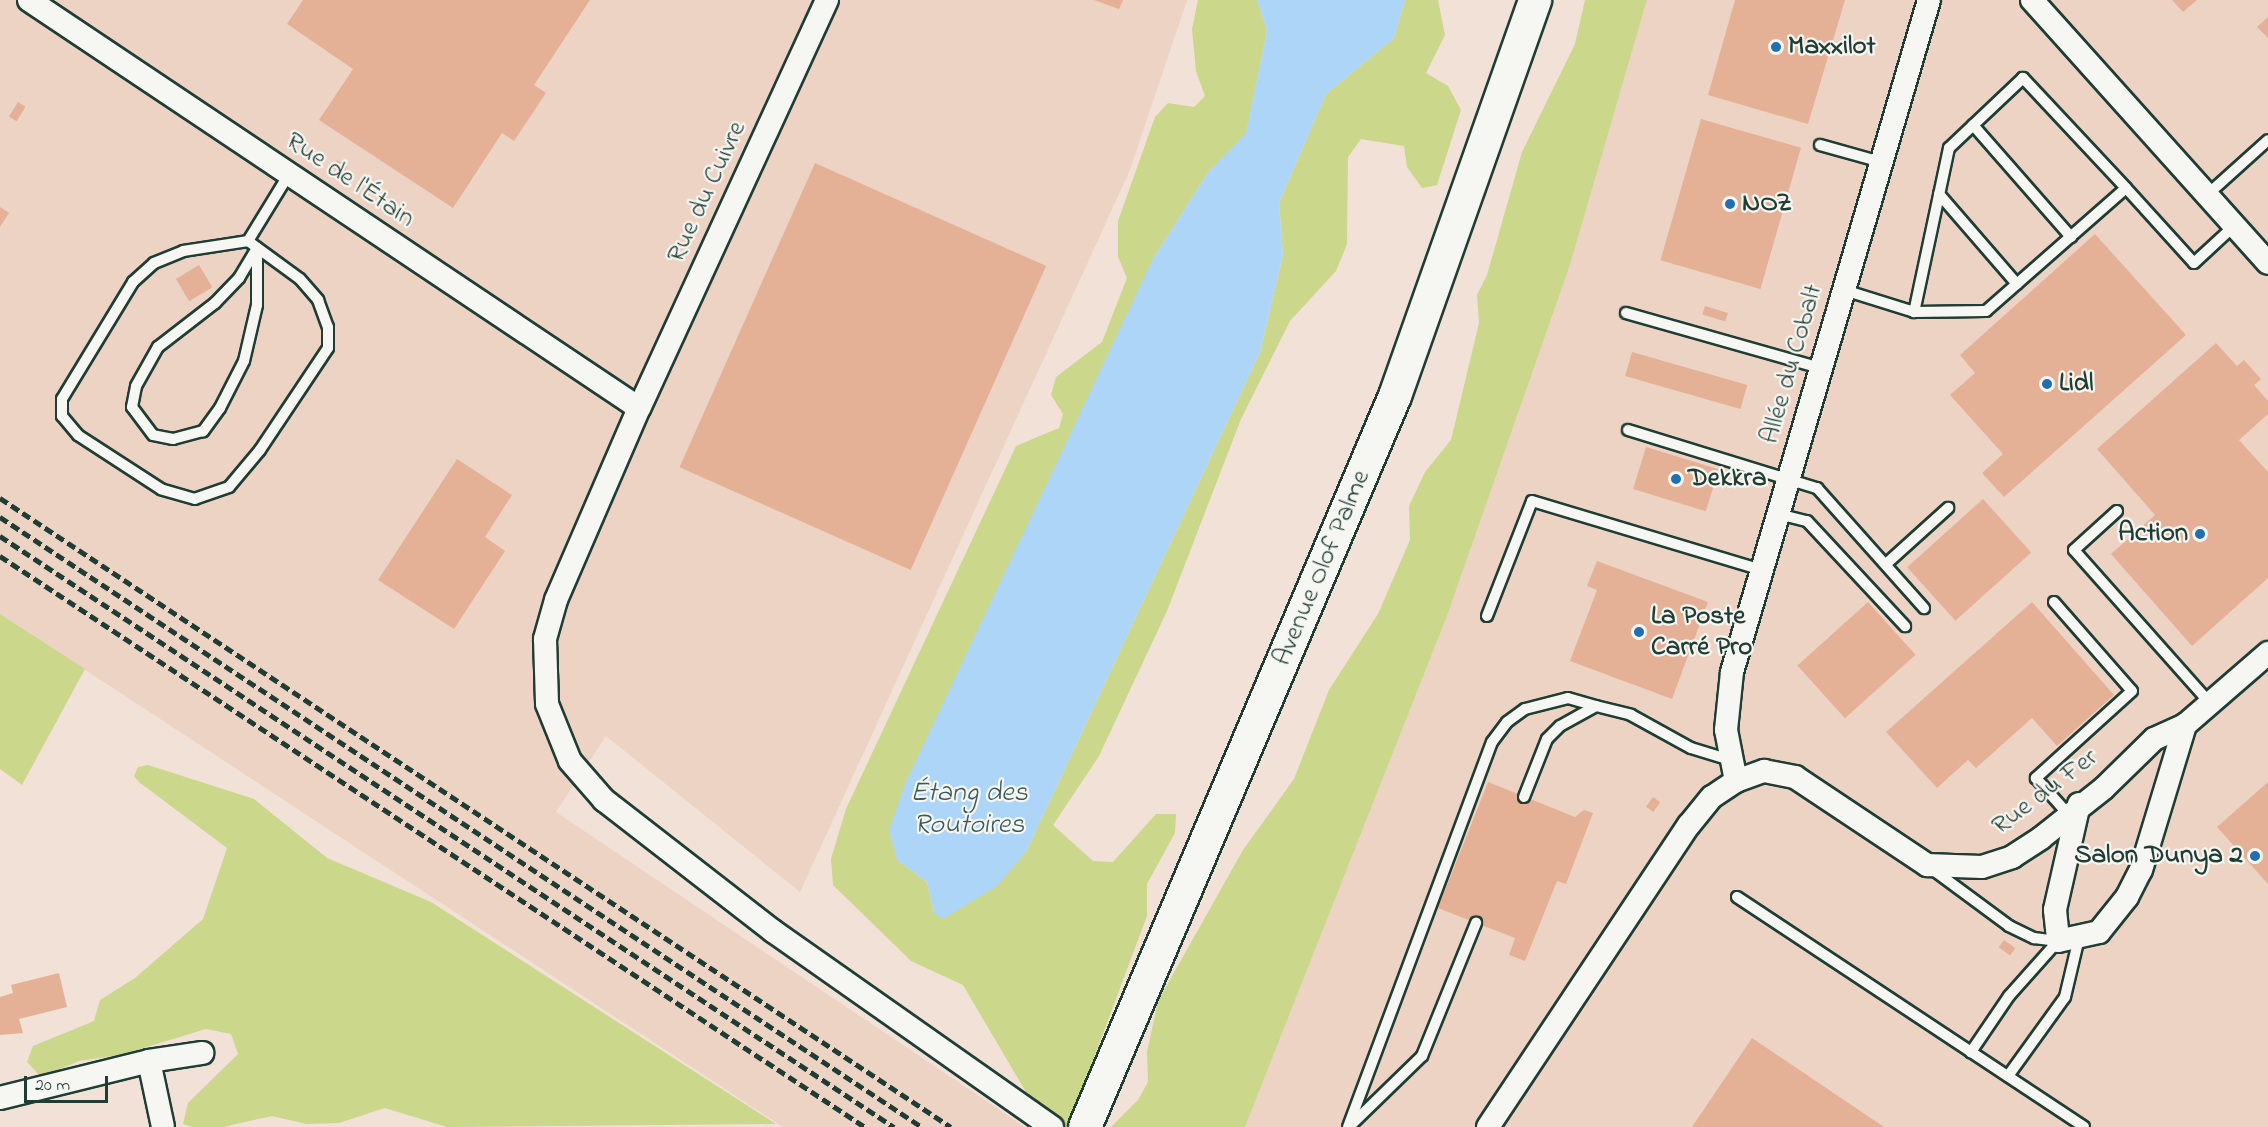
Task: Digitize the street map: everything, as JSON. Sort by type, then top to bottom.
[{"type":"main road","name":"Avenue Olof Palme","points":[[1085,1127],[1395,396],[1534,0]]},
{"type":"street","name":"Rue de l'Étain","points":[[29,0],[639,408]]},
{"type":"street","name":"Rue du Cuivre","points":[[827,0],[639,408],[556,600],[545,639],[547,704],[570,761],[604,800],[773,931],[1052,1127]]},
{"type":"street","name":"Allée du Cobalt","points":[[1733,771],[1726,730],[1732,672],[1929,0]]},
{"type":"street","points":[[2032,0],[2234,226],[2265,252]]},
{"type":"street","name":"Rue du Fer","points":[[1927,865],[1982,867],[2012,857],[2104,788],[2154,739],[2185,725],[2265,660]]},
{"type":"street","points":[[2074,809],[2055,910],[2068,940],[2099,932],[2132,888],[2185,725]]},
{"type":"street","points":[[1488,1127],[1689,825],[1733,771],[1764,771],[1795,777],[1927,865]]},
{"type":"street","points":[[0,1098],[149,1061],[202,1053]]},
{"type":"street","points":[[149,1061],[163,1127]]},
{"type":"lane","points":[[1914,312],[1949,148],[2023,78],[2194,263],[2234,226]]},
{"type":"lane","points":[[1973,125],[2071,237]]},
{"type":"lane","points":[[2207,195],[2268,140]]},
{"type":"lane","points":[[1820,145],[1881,162]]},
{"type":"lane","points":[[252,245],[257,305],[244,361],[220,408],[203,431],[173,439],[153,435],[132,407],[136,386],[158,347],[215,303],[239,278],[252,245],[289,174]]},
{"type":"lane","points":[[1844,290],[1914,312],[1986,311],[2126,188]]},
{"type":"lane","points":[[1939,194],[2018,284]]},
{"type":"lane","points":[[252,245],[300,279],[318,300],[328,327],[328,348],[260,450],[229,487],[195,499],[161,489],[78,435],[62,416],[62,399],[133,282],[154,263],[183,251],[252,245]]},
{"type":"lane","points":[[1626,313],[1821,368]]},
{"type":"lane","points":[[1628,430],[1817,488],[1924,608]]},
{"type":"lane","points":[[1487,616],[1532,501],[1762,570]]},
{"type":"lane","points":[[1887,564],[1948,508]]},
{"type":"lane","points":[[2117,511],[2074,550],[2210,703]]},
{"type":"lane","points":[[1778,514],[1807,521],[1905,626]]},
{"type":"lane","points":[[2054,602],[2132,691],[2036,778],[2074,809]]},
{"type":"lane","points":[[1348,1127],[1492,742],[1507,722],[1525,709],[1568,698],[1631,715],[1733,771]]},
{"type":"lane","points":[[1524,797],[1547,739],[1560,726],[1596,706]]},
{"type":"lane","points":[[1927,865],[2009,926],[2034,938],[2068,940]]},
{"type":"lane","points":[[1737,897],[2084,1127]]},
{"type":"lane","points":[[1348,1127],[1422,1056],[1476,923]]},
{"type":"lane","points":[[1971,1052],[2009,996],[2068,940]]},
{"type":"lane","points":[[2008,1076],[2065,997],[2068,940]]},
{"type":"shaded area","points":[[0,0],[1187,0],[1130,170],[800,892],[606,736],[556,812],[1025,1127],[783,1127],[0,614]]},
{"type":"shaded area","points":[[1647,0],[2268,0],[2268,1127],[1245,1127],[1447,616],[1570,265]]},
{"type":"green space","points":[[1198,0],[1257,0],[1267,31],[1246,134],[1207,174],[1153,259],[897,860],[927,882],[934,913],[1026,852],[1260,352],[1283,255],[1279,203],[1326,94],[1394,38],[1405,0],[1438,0],[1445,35],[1426,73],[1448,86],[1461,110],[1437,185],[1422,188],[1407,167],[1404,146],[1361,139],[1348,157],[1347,244],[1336,271],[1290,321],[1241,419],[1167,611],[1099,756],[1053,825],[1093,861],[1113,862],[1156,814],[1176,814],[1175,833],[1147,884],[1147,916],[1068,1127],[1033,1104],[963,985],[911,961],[833,885],[831,859],[846,809],[1016,446],[1059,428],[1063,414],[1051,395],[1056,377],[1102,342],[1127,278],[1118,257],[1118,221],[1155,117],[1168,103],[1194,107],[1205,96],[1196,71],[1192,29]]},
{"type":"green space","points":[[1585,0],[1647,0],[1570,265],[1447,616],[1245,1127],[1111,1127],[1138,1100],[1148,1082],[1147,1052],[1158,1001],[1243,850],[1294,779],[1329,690],[1378,614],[1410,540],[1409,506],[1425,472],[1451,440],[1479,323],[1477,295],[1487,275],[1522,152],[1575,44]]},
{"type":"green space","points":[[0,614],[85,669],[22,785],[0,769]]},
{"type":"green space","points":[[148,765],[254,799],[327,858],[431,902],[776,1124],[447,1127],[385,1108],[339,1123],[306,1124],[272,1116],[223,1127],[192,1127],[183,1124],[188,1103],[238,1054],[231,1034],[206,1029],[120,1055],[79,1061],[41,1077],[27,1062],[33,1046],[94,1021],[100,1000],[135,978],[203,919],[227,848],[139,782],[134,776],[138,767]]},
{"type":"water","name":"Étang des Routoires","points":[[1257,0],[1405,0],[1394,38],[1326,94],[1279,203],[1283,255],[1260,352],[1026,852],[997,886],[943,919],[934,913],[927,882],[897,860],[889,830],[905,784],[1153,259],[1207,174],[1246,133],[1267,31]]},
{"type":"building","points":[[303,0],[590,0],[534,85],[546,93],[514,141],[502,133],[453,208],[319,120],[353,69],[287,24]]},
{"type":"building","points":[[1094,0],[1123,0],[1119,9]]},
{"type":"building","name":"Maxxilot","points":[[1735,0],[1845,0],[1808,124],[1708,95]]},
{"type":"building","points":[[2172,0],[2197,0],[2183,12]]},
{"type":"building","points":[[2268,17],[2268,38],[2257,27]]},
{"type":"building","points":[[18,102],[26,107],[17,121],[9,116]]},
{"type":"building","name":"NOZ","points":[[1701,119],[1801,148],[1760,289],[1660,260]]},
{"type":"building","points":[[337,160],[347,167],[343,174],[333,168]]},
{"type":"building","points":[[815,163],[1046,266],[911,570],[680,467]]},
{"type":"building","points":[[0,207],[9,213],[0,227]]},
{"type":"building","name":"Lidl","points":[[2095,234],[2186,335],[2004,497],[1982,473],[2003,454],[1950,395],[1975,373],[1960,355]]},
{"type":"building","points":[[199,265],[212,287],[189,301],[176,279]]},
{"type":"building","points":[[1705,306],[1728,313],[1725,322],[1702,315]]},
{"type":"building","points":[[2216,343],[2237,366],[2244,360],[2261,379],[2254,385],[2268,401],[2268,414],[2239,440],[2268,472],[2268,578],[2192,646],[2111,554],[2155,515],[2097,449]]},
{"type":"building","points":[[1632,352],[1747,385],[1740,409],[1625,376]]},
{"type":"building","name":"Dekkra","points":[[1646,447],[1719,469],[1706,511],[1633,489]]},
{"type":"building","points":[[457,459],[512,495],[485,537],[505,551],[454,629],[378,580]]},
{"type":"building","points":[[1983,499],[2031,553],[1955,621],[1907,567]]},
{"type":"building","name":"La Poste Carré Pro","points":[[1597,561],[1708,602],[1672,699],[1570,661],[1597,590],[1587,586]]},
{"type":"building","points":[[1868,602],[1916,655],[1845,718],[1797,666]]},
{"type":"building","points":[[2032,602],[2114,695],[2057,746],[2032,718],[1976,768],[1968,760],[1937,788],[1886,732]]},
{"type":"building","points":[[1488,782],[1575,817],[1584,810],[1593,813],[1566,884],[1557,881],[1525,961],[1509,955],[1515,938],[1438,908]]},
{"type":"building","name":"Salon Dunya 2","points":[[2268,782],[2268,884],[2217,827]]},
{"type":"building","points":[[1653,797],[1660,802],[1653,812],[1646,807]]},
{"type":"building","points":[[2004,940],[2015,948],[2010,956],[1999,947]]},
{"type":"building","points":[[59,973],[67,1007],[19,1019],[23,1033],[0,1035],[0,997],[13,993],[11,985]]},
{"type":"building","points":[[1752,1038],[1884,1127],[1692,1127]]},
{"type":"railway","points":[[0,498],[951,1127]]},
{"type":"railway","points":[[0,517],[922,1127]]},
{"type":"railway","points":[[0,536],[894,1127]]},
{"type":"railway","points":[[0,556],[865,1127]]},
{"type":"place","name":"Maxxilot","points":[[1776,47]]},
{"type":"place","name":"NOZ","points":[[1730,204]]},
{"type":"place","name":"Lidl","points":[[2047,384]]},
{"type":"place","name":"Dekkra","points":[[1676,479]]},
{"type":"place","name":"Action","points":[[2200,534]]},
{"type":"place","name":"La Poste Carré Pro","points":[[1639,632]]},
{"type":"place","name":"Salon Dunya 2","points":[[2255,856]]}]
